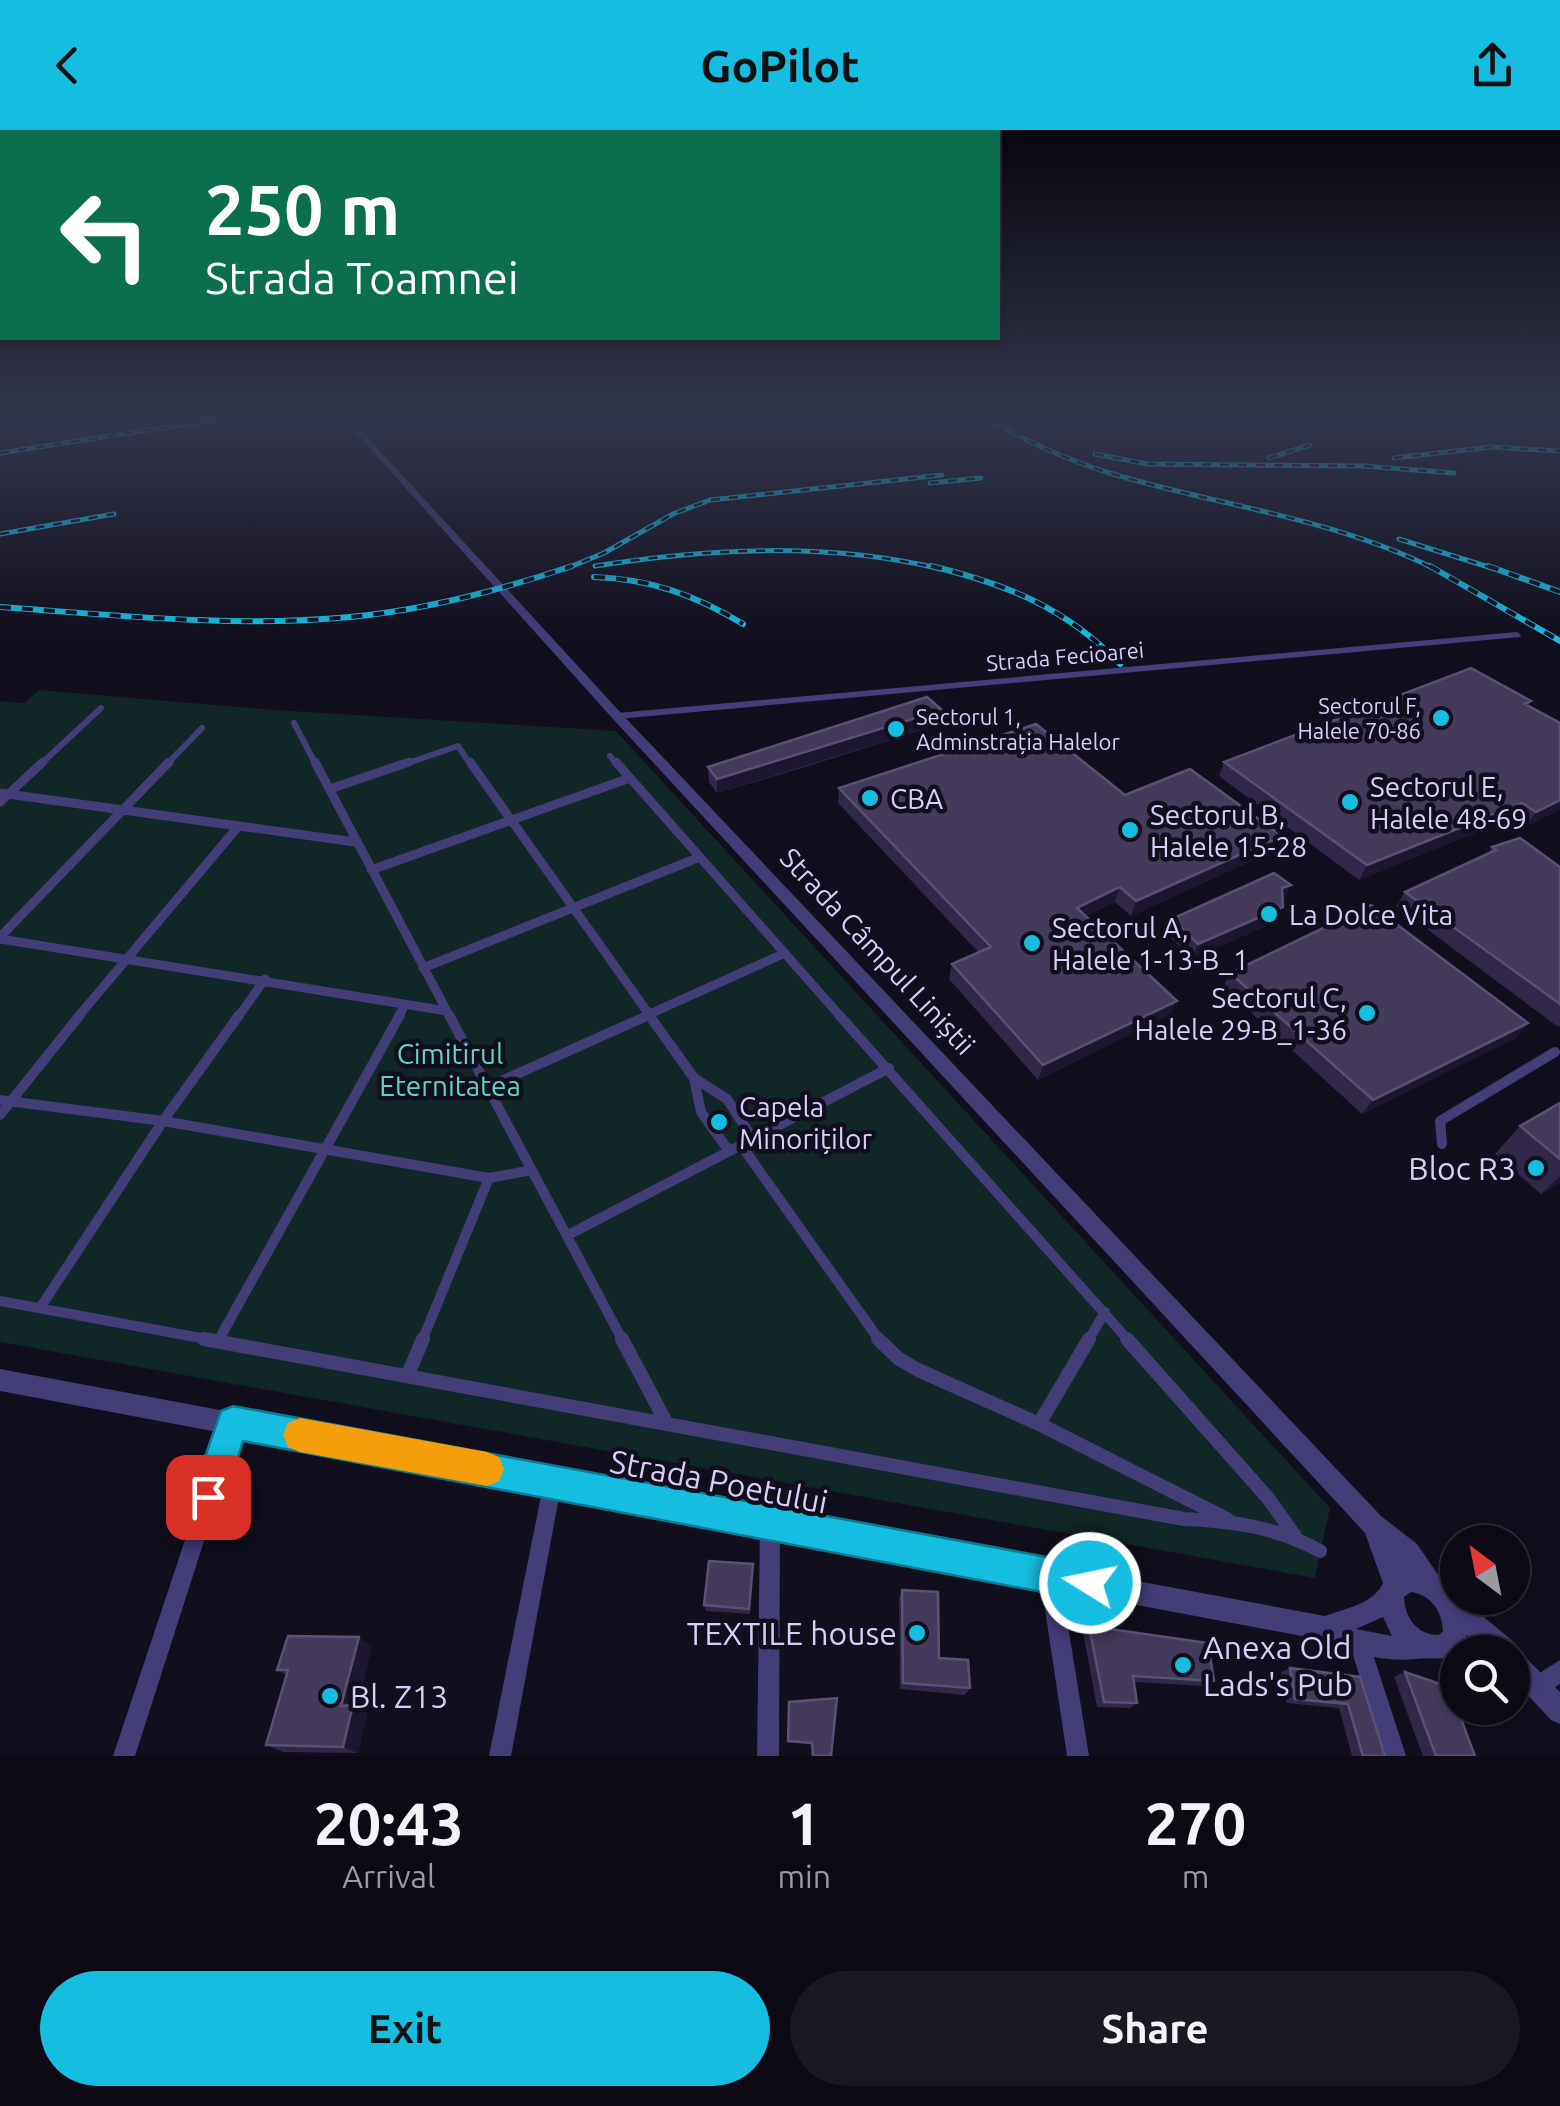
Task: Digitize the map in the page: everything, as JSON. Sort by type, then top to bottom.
[{"type":"street","name":"Strada Câmpul Liniștii","points":[[413,491],[617,716],[1373,1524],[1409,1552],[1440,1594]]},
{"type":"street","name":"Strada Fecioarei","points":[[617,716],[1517,635]]},
{"type":"street","points":[[0,802],[4,794],[101,708]]},
{"type":"street","points":[[294,724],[667,1424]]},
{"type":"street","points":[[0,938],[202,728]]},
{"type":"street","points":[[330,788],[458,746],[694,1078],[701,1112],[741,1145],[889,1352],[918,1370],[1039,1424],[1229,1520]]},
{"type":"street","points":[[610,756],[1268,1498],[1295,1536]]},
{"type":"street","points":[[371,870],[630,778]]},
{"type":"street","points":[[4,794],[236,829],[355,842]]},
{"type":"street","points":[[0,1115],[6,1101],[236,829]]},
{"type":"street","points":[[423,968],[700,857]]},
{"type":"street","points":[[0,938],[448,1012]]},
{"type":"street","points":[[488,1088],[785,953]]},
{"type":"street","points":[[40,1308],[162,1122],[264,980]]},
{"type":"street","points":[[218,1341],[406,1005]]},
{"type":"street","points":[[1442,1144],[1440,1121],[1555,1052]]},
{"type":"street","points":[[568,1235],[889,1068]]},
{"type":"street","points":[[694,1078],[727,1099],[741,1145]]},
{"type":"street","points":[[6,1101],[327,1148],[489,1178],[532,1170]]},
{"type":"street","points":[[408,1374],[489,1178]]},
{"type":"street","points":[[0,1301],[1184,1519],[1229,1520],[1295,1536],[1320,1551]]},
{"type":"street","points":[[1039,1424],[1104,1312]]},
{"type":"street","name":"Strada Poetului","points":[[0,1380],[1325,1628],[1358,1642],[1396,1650],[1439,1650]]},
{"type":"street","points":[[124,1756],[233,1423]]},
{"type":"street","points":[[500,1756],[552,1481]]},
{"type":"street","name":"Strada Câmpul Liniștii","points":[[1373,1524],[1399,1625],[1439,1650]]},
{"type":"street","points":[[768,1756],[770,1526]]},
{"type":"street","points":[[1050,1576],[1078,1756]]},
{"type":"street","points":[[1325,1628],[1366,1613],[1393,1591],[1416,1579],[1440,1594]]},
{"type":"street","points":[[1439,1650],[1455,1636],[1452,1615]]},
{"type":"street","name":"Strada Câmpul Liniștii","points":[[1464,1615],[1487,1635]]},
{"type":"street","points":[[1358,1642],[1395,1756]]},
{"type":"street","points":[[1536,1677],[1560,1712]]},
{"type":"green space","name":"Cimitirul Eternitatea","points":[[39,690],[275,710],[616,731],[1330,1508],[1315,1578],[0,1342],[0,701],[24,703]]},
{"type":"building","points":[[1471,668],[1531,701],[1525,704],[1560,723],[1560,800],[1536,812],[1522,803],[1367,865],[1224,762]]},
{"type":"building","points":[[927,697],[942,710],[717,779],[708,767]]},
{"type":"building","points":[[1036,724],[1125,795],[1190,769],[1282,836],[1136,901],[1120,887],[1077,908],[1177,1001],[1043,1065],[952,964],[991,947],[839,788]]},
{"type":"building","points":[[1520,838],[1560,867],[1560,1004],[1405,892],[1496,850],[1492,847]]},
{"type":"building","points":[[1274,873],[1291,885],[1282,888],[1283,907],[1198,944],[1172,919]]},
{"type":"building","name":"Sectorul C, Halele 29-B_1-36","points":[[1371,905],[1528,1023],[1373,1100],[1230,973]]},
{"type":"building","points":[[1560,1103],[1560,1159],[1520,1126]]},
{"type":"building","points":[[709,1561],[753,1564],[749,1609],[704,1605]]},
{"type":"building","name":"TEXTILE house","points":[[902,1590],[938,1592],[939,1658],[968,1660],[970,1688],[903,1683]]},
{"type":"building","points":[[1089,1626],[1208,1643],[1214,1681],[1133,1676],[1137,1703],[1104,1702]]},
{"type":"building","name":"Bl. Z13","points":[[288,1636],[359,1637],[341,1706],[353,1705],[343,1747],[266,1745],[288,1670],[277,1670]]},
{"type":"building","points":[[1290,1668],[1360,1677],[1385,1756],[1363,1756],[1348,1704],[1295,1699]]},
{"type":"building","points":[[1405,1672],[1440,1684],[1440,1725],[1463,1725],[1475,1756],[1436,1756]]},
{"type":"building","points":[[837,1698],[831,1756],[813,1756],[812,1743],[788,1741],[789,1702]]},
{"type":"railway","points":[[565,569],[604,553],[673,514],[710,500],[795,491]]},
{"type":"railway","points":[[1177,491],[1357,537],[1435,569]]},
{"type":"railway","points":[[0,534],[114,514]]},
{"type":"railway","points":[[1399,539],[1495,569]]},
{"type":"railway","points":[[595,566],[725,552],[812,551],[941,569]]},
{"type":"railway","points":[[0,607],[218,621],[350,617],[462,598],[572,566]]},
{"type":"railway","points":[[931,566],[1033,600],[1078,627],[1120,664]]},
{"type":"railway","points":[[1430,566],[1560,641]]},
{"type":"railway","points":[[1488,566],[1560,592]]},
{"type":"railway","points":[[594,577],[672,590],[743,624]]},
{"type":"slow traffic","points":[[300,1435],[487,1469]]},
{"type":"place","name":"Sectorul F, Halele 70-86","points":[[1441,718]]},
{"type":"place","name":"Sectorul 1, Adminstrația Halelor","points":[[896,729]]},
{"type":"place","name":"CBA","points":[[870,798]]},
{"type":"place","name":"Sectorul E, Halele 48-69","points":[[1350,802]]},
{"type":"place","name":"Sectorul B, Halele 15-28","points":[[1130,830]]},
{"type":"place","name":"La Dolce Vita","points":[[1269,914]]},
{"type":"place","name":"Sectorul A, Halele 1-13-B_1","points":[[1032,943]]},
{"type":"place","name":"Sectorul C, Halele 29-B_1-36","points":[[1367,1013]]},
{"type":"place","name":"Capela Minoriților","points":[[719,1122]]},
{"type":"place","name":"Bloc R3","points":[[1536,1168]]},
{"type":"place","name":"TEXTILE house","points":[[917,1633]]},
{"type":"place","name":"Anexa Old Lads's Pub","points":[[1183,1665]]},
{"type":"place","name":"Bl. Z13","points":[[330,1696]]},
{"type":"route","points":[[208,1497],[233,1423],[1090,1583]]}]
